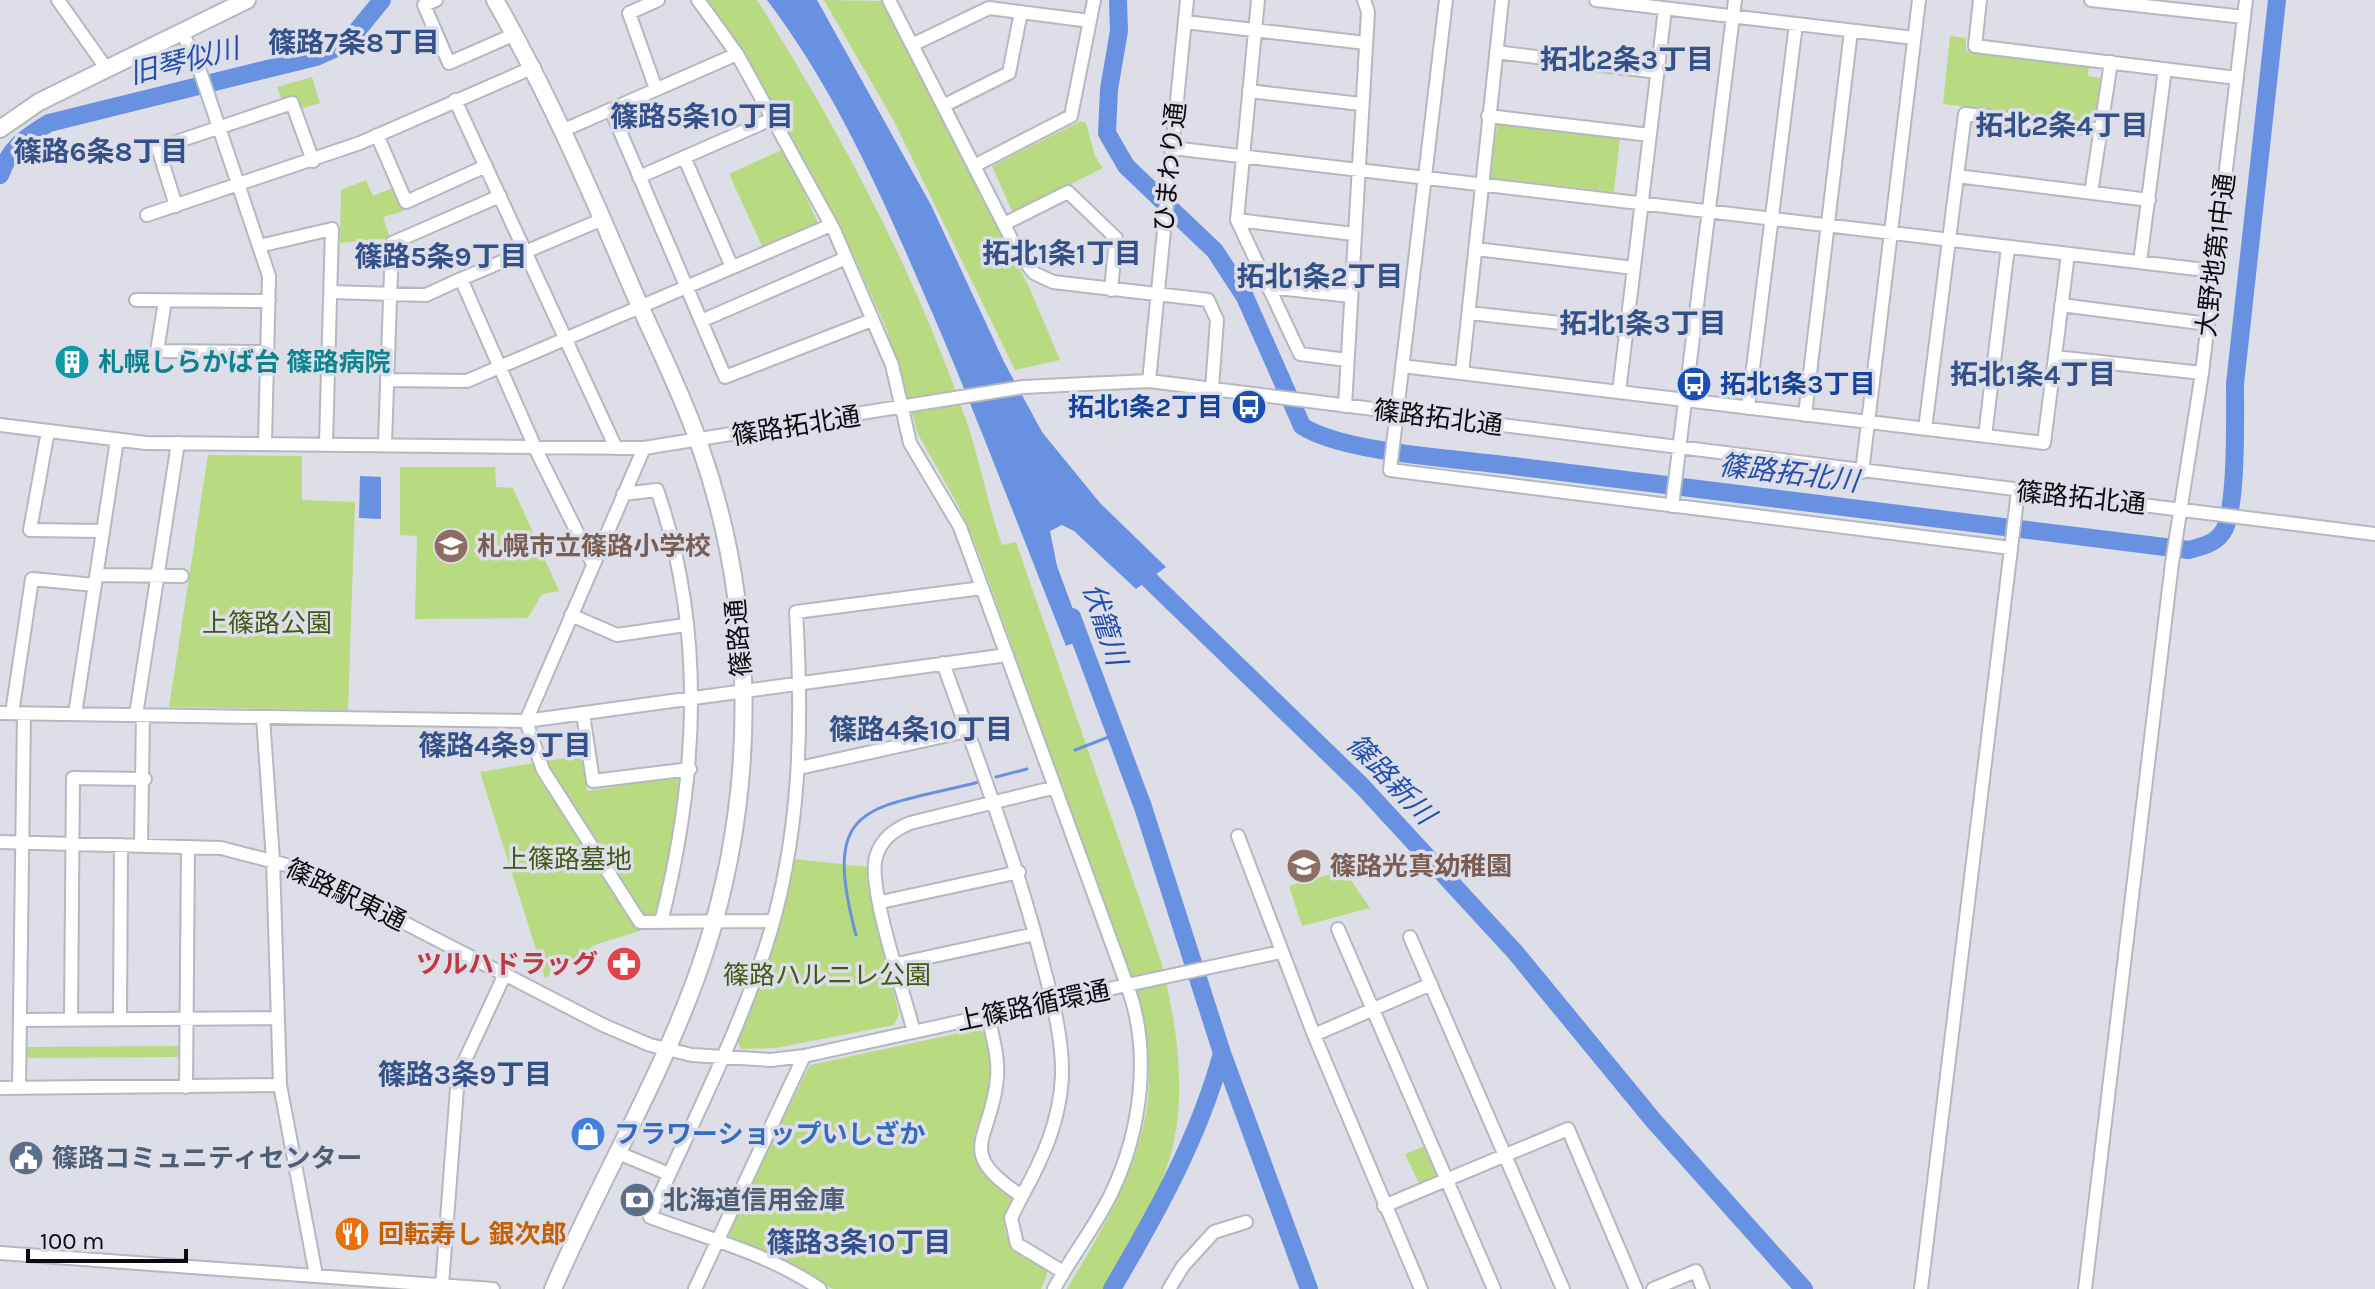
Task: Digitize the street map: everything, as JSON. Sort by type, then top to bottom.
[{"type":"main road","points":[[0,129],[39,102],[247,0]]},
{"type":"main road","name":"篠路通","points":[[495,0],[534,67],[564,130],[699,442],[731,564],[744,690],[738,805],[714,922],[693,987],[666,1050],[553,1289]]},
{"type":"street","points":[[58,0],[106,68]]},
{"type":"street","points":[[436,0],[424,5],[449,63],[515,34]]},
{"type":"street","points":[[656,89],[629,13],[658,0]]},
{"type":"street","points":[[698,0],[737,54],[774,118],[846,258],[892,365],[910,443],[960,527],[1052,788],[1127,985],[1281,952]]},
{"type":"street","points":[[889,0],[1019,254],[1034,273],[1053,282],[1208,300],[1217,320],[1212,389]]},
{"type":"street","points":[[974,166],[1071,116],[1094,0]]},
{"type":"street","name":"ひまわり通","points":[[1149,381],[1187,0]]},
{"type":"street","points":[[1258,0],[1237,220],[1300,354],[1347,360]]},
{"type":"street","points":[[1345,406],[1368,12],[1364,0]]},
{"type":"street","points":[[1446,0],[1390,470],[2012,544]]},
{"type":"street","points":[[1462,373],[1502,0]]},
{"type":"street","points":[[1596,0],[1914,38]]},
{"type":"street","points":[[1672,503],[1735,0]]},
{"type":"street","points":[[1862,472],[1919,0]]},
{"type":"street","points":[[1980,0],[1975,46],[2237,78]]},
{"type":"street","points":[[2091,0],[2244,17]]},
{"type":"street","name":"大野地第1中通","points":[[2085,1289],[2172,563],[2202,373],[2246,0]]},
{"type":"street","points":[[912,45],[989,8],[1090,21]]},
{"type":"street","points":[[1619,392],[1665,9]]},
{"type":"street","points":[[943,106],[1009,73],[1021,12]]},
{"type":"street","points":[[1185,22],[1366,43]]},
{"type":"street","points":[[1748,408],[1796,24]]},
{"type":"street","points":[[182,31],[208,92],[269,276],[265,443]]},
{"type":"street","points":[[1805,415],[1851,31]]},
{"type":"street","points":[[1496,52],[1658,72]]},
{"type":"street","points":[[564,130],[737,54]]},
{"type":"street","points":[[2091,193],[2111,62]]},
{"type":"street","points":[[147,215],[313,161],[534,67]]},
{"type":"street","points":[[2140,262],[2165,69]]},
{"type":"street","points":[[1249,91],[1361,104]]},
{"type":"street","points":[[455,100],[616,448]]},
{"type":"street","points":[[176,206],[158,148],[219,126],[292,103],[313,161]]},
{"type":"street","points":[[611,110],[725,377],[872,320]]},
{"type":"street","points":[[1925,429],[1965,114],[2102,130]]},
{"type":"street","points":[[1488,116],[1650,135]]},
{"type":"street","points":[[639,177],[774,118]]},
{"type":"street","points":[[377,135],[406,202],[486,166]]},
{"type":"street","points":[[1172,148],[2214,271]]},
{"type":"street","points":[[684,157],[732,267]]},
{"type":"street","points":[[1957,176],[2149,200]]},
{"type":"street","points":[[1004,224],[1068,192],[1116,238],[1111,290]]},
{"type":"street","points":[[385,443],[392,243],[500,196]]},
{"type":"street","points":[[331,292],[426,295],[603,219]]},
{"type":"street","points":[[1237,220],[1354,234]]},
{"type":"street","points":[[387,380],[467,381],[831,225]]},
{"type":"street","points":[[259,246],[332,229],[326,443]]},
{"type":"street","points":[[1985,436],[2008,247]]},
{"type":"street","points":[[1476,249],[1634,268]]},
{"type":"street","points":[[1402,366],[2044,443],[2068,254]]},
{"type":"street","points":[[701,321],[846,258]]},
{"type":"street","points":[[461,279],[593,564]]},
{"type":"street","points":[[1267,287],[1351,296]]},
{"type":"street","points":[[136,300],[269,301]]},
{"type":"street","points":[[165,301],[157,351],[267,352]]},
{"type":"street","points":[[2061,305],[2208,324]]},
{"type":"street","points":[[1469,313],[1626,330]]},
{"type":"street","points":[[2055,357],[2202,373]]},
{"type":"street","name":"篠路拓北通","points":[[0,425],[117,440],[178,443],[644,448],[699,442],[1054,384],[1149,381],[2375,534]]},
{"type":"street","points":[[48,431],[30,530],[103,531]]},
{"type":"street","points":[[75,714],[117,440]]},
{"type":"street","points":[[141,845],[145,779],[139,715],[178,443]]},
{"type":"street","points":[[644,448],[526,721],[543,770],[640,922],[772,921]]},
{"type":"street","points":[[623,494],[657,490],[665,513],[685,625],[692,697],[690,769],[679,846],[661,922]]},
{"type":"street","points":[[1921,1289],[2018,491]]},
{"type":"street","points":[[19,1088],[21,843],[12,713],[32,579],[182,576]]},
{"type":"street","points":[[820,1289],[788,1269],[650,1217],[744,1010],[772,921],[790,839],[799,768],[800,682],[796,612],[982,588]]},
{"type":"street","points":[[571,615],[617,635],[685,625]]},
{"type":"street","points":[[12,713],[526,721],[1007,655]]},
{"type":"street","points":[[943,663],[1019,872],[1052,1002],[1062,1077],[1056,1119],[1045,1154],[1011,1218],[1017,1244],[1063,1272]]},
{"type":"street","points":[[583,714],[593,781],[690,769]]},
{"type":"street","points":[[263,717],[273,860],[280,1085],[316,1275]]},
{"type":"street","points":[[799,768],[967,731]]},
{"type":"street","points":[[71,1019],[73,778],[145,779]]},
{"type":"street","points":[[914,1032],[874,870],[876,856],[893,831],[910,823],[1052,788]]},
{"type":"street","points":[[1238,836],[1314,1035],[1421,1289]]},
{"type":"street","name":"篠路駅東通","points":[[0,842],[221,848],[273,860],[298,868],[603,1025],[666,1050]]},
{"type":"street","points":[[120,1018],[121,845]]},
{"type":"street","points":[[186,1087],[188,847]]},
{"type":"street","points":[[881,902],[1019,872]]},
{"type":"street","points":[[1338,929],[1494,1289]]},
{"type":"street","points":[[897,964],[1035,934]]},
{"type":"street","points":[[1410,937],[1563,1289]]},
{"type":"street","points":[[442,1285],[458,1075],[505,974]]},
{"type":"street","points":[[1314,1035],[1431,984]]},
{"type":"street","name":"上篠路循環通","points":[[666,1050],[720,1059],[804,1056],[1127,985],[1138,1036],[1141,1076],[1135,1122],[1110,1196],[1054,1289]]},
{"type":"street","points":[[988,1015],[997,1077],[991,1110],[979,1141],[991,1177],[1022,1196]]},
{"type":"street","points":[[20,1020],[276,1018]]},
{"type":"street","points":[[695,1289],[804,1056]]},
{"type":"street","points":[[0,1088],[280,1085]]},
{"type":"street","points":[[1384,1206],[1568,1129],[1636,1289]]},
{"type":"street","points":[[616,1152],[669,1174]]},
{"type":"street","points":[[1169,1289],[1183,1266],[1214,1232],[1246,1222]]},
{"type":"street","points":[[0,1253],[493,1289]]},
{"type":"street","points":[[1653,1289],[1696,1271],[1703,1289]]},
{"type":"green space","points":[[707,0],[757,0],[846,151],[899,255],[965,417],[1002,545],[1016,542],[1161,961],[1178,1055],[1176,1127],[1172,1150],[1159,1186],[1104,1289],[1067,1289],[1123,1186],[1142,1131],[1149,1073],[1141,1006],[978,551],[959,507],[918,434],[887,330],[843,232],[782,119]]},
{"type":"green space","points":[[824,0],[882,1],[1029,287],[1060,360],[1015,370],[895,123]]},
{"type":"green space","points":[[1950,36],[1966,38],[1966,51],[2089,65],[2088,76],[2100,78],[2095,119],[2092,122],[1943,104]]},
{"type":"green space","points":[[312,77],[320,103],[300,109],[295,97],[282,100],[277,87]]},
{"type":"green space","points":[[1081,121],[1086,123],[1095,156],[1103,168],[1012,211],[992,166]]},
{"type":"green space","points":[[1498,123],[1620,138],[1614,192],[1491,178],[1488,174]]},
{"type":"green space","points":[[784,149],[818,223],[763,248],[729,174]]},
{"type":"green space","points":[[366,180],[373,196],[395,187],[404,211],[383,217],[390,238],[340,243],[341,190]]},
{"type":"green space","name":"上篠路公園","points":[[208,455],[302,456],[302,500],[355,502],[348,710],[169,707]]},
{"type":"green space","points":[[400,467],[495,467],[496,487],[513,488],[559,591],[542,594],[528,618],[415,619],[417,536],[400,535]]},
{"type":"green space","name":"上篠路墓地","points":[[582,755],[587,791],[678,777],[682,780],[658,912],[654,916],[643,915],[642,930],[595,945],[545,978],[480,772]]},
{"type":"green space","name":"篠路ハルニレ公園","points":[[794,859],[868,867],[867,881],[899,1014],[894,1025],[776,1048],[741,1049],[737,1041],[773,945]]},
{"type":"green space","points":[[1344,870],[1370,908],[1302,926],[1289,886]]},
{"type":"green space","points":[[978,1029],[986,1034],[990,1082],[988,1097],[976,1128],[975,1158],[990,1181],[1012,1199],[1004,1224],[1006,1234],[1017,1250],[1048,1271],[1041,1289],[833,1289],[785,1260],[730,1239],[727,1232],[810,1065]]},
{"type":"green space","points":[[179,1046],[178,1057],[26,1058],[26,1047]]},
{"type":"green space","points":[[1425,1146],[1439,1177],[1419,1184],[1405,1154]]},
{"type":"water","points":[[767,0],[817,0],[931,205],[1004,362],[1042,432],[1100,503],[1166,567],[1136,589],[1074,531],[1062,525],[1050,531],[1057,566],[1084,639],[1066,646],[959,376],[888,212],[853,139],[813,67]]},
{"type":"water","points":[[360,476],[381,477],[381,519],[359,518]]},
{"type":"waterway","name":"旧琴似川","points":[[0,175],[19,144],[49,123],[316,57],[347,43],[382,0]]},
{"type":"waterway","name":"篠路拓北川","points":[[1118,0],[1119,31],[1109,89],[1107,133],[1126,166],[1215,251],[1245,297],[1302,426],[1346,443],[1407,454],[2189,550],[2219,537],[2225,528],[2232,499],[2235,384],[2277,0]]},
{"type":"waterway","name":"篠路新川","points":[[1131,562],[1362,786],[1515,952],[1653,1120],[1804,1289]]},
{"type":"waterway","name":"伏籠川","points":[[1072,617],[1143,807],[1222,1053],[1309,1289]]},
{"type":"waterway","points":[[1075,750],[1114,735]]},
{"type":"waterway","points":[[996,777],[1027,769]]},
{"type":"waterway","points":[[856,935],[846,891],[844,858],[850,835],[862,818],[882,807],[979,782]]},
{"type":"waterway","points":[[1112,1289],[1189,1145],[1222,1053]]},
{"type":"place","name":"札幌しらかば台 篠路病院","points":[[72,362]]},
{"type":"place","name":"拓北1条3丁目","points":[[1694,384]]},
{"type":"place","name":"拓北1条2丁目","points":[[1249,407]]},
{"type":"place","name":"札幌市立篠路小学校","points":[[451,546]]},
{"type":"place","name":"篠路光真幼稚園","points":[[1304,866]]},
{"type":"place","name":"ツルハドラッグ","points":[[624,964]]},
{"type":"place","name":"フラワーショップいしざか","points":[[588,1134]]},
{"type":"place","name":"篠路コミュニティセンター","points":[[26,1158]]},
{"type":"place","name":"北海道信用金庫","points":[[637,1200]]},
{"type":"place","name":"回転寿し 銀次郎","points":[[352,1234]]},
{"type":"district","name":"篠路7条8丁目","points":[[354,42]]},
{"type":"district","name":"拓北2条3丁目","points":[[1627,59]]},
{"type":"district","name":"篠路5条10丁目","points":[[702,116]]},
{"type":"district","name":"拓北2条4丁目","points":[[2062,125]]},
{"type":"district","name":"篠路6条8丁目","points":[[101,151]]},
{"type":"district","name":"拓北1条1丁目","points":[[1062,253]]},
{"type":"district","name":"篠路5条9丁目","points":[[441,256]]},
{"type":"district","name":"拓北1条2丁目","points":[[1320,276]]},
{"type":"district","name":"拓北1条3丁目","points":[[1643,323]]},
{"type":"district","name":"拓北1条4丁目","points":[[2033,374]]},
{"type":"district","name":"篠路4条10丁目","points":[[921,729]]},
{"type":"district","name":"篠路4条9丁目","points":[[505,745]]},
{"type":"district","name":"篠路3条9丁目","points":[[465,1074]]},
{"type":"district","name":"篠路3条10丁目","points":[[859,1242]]}]
